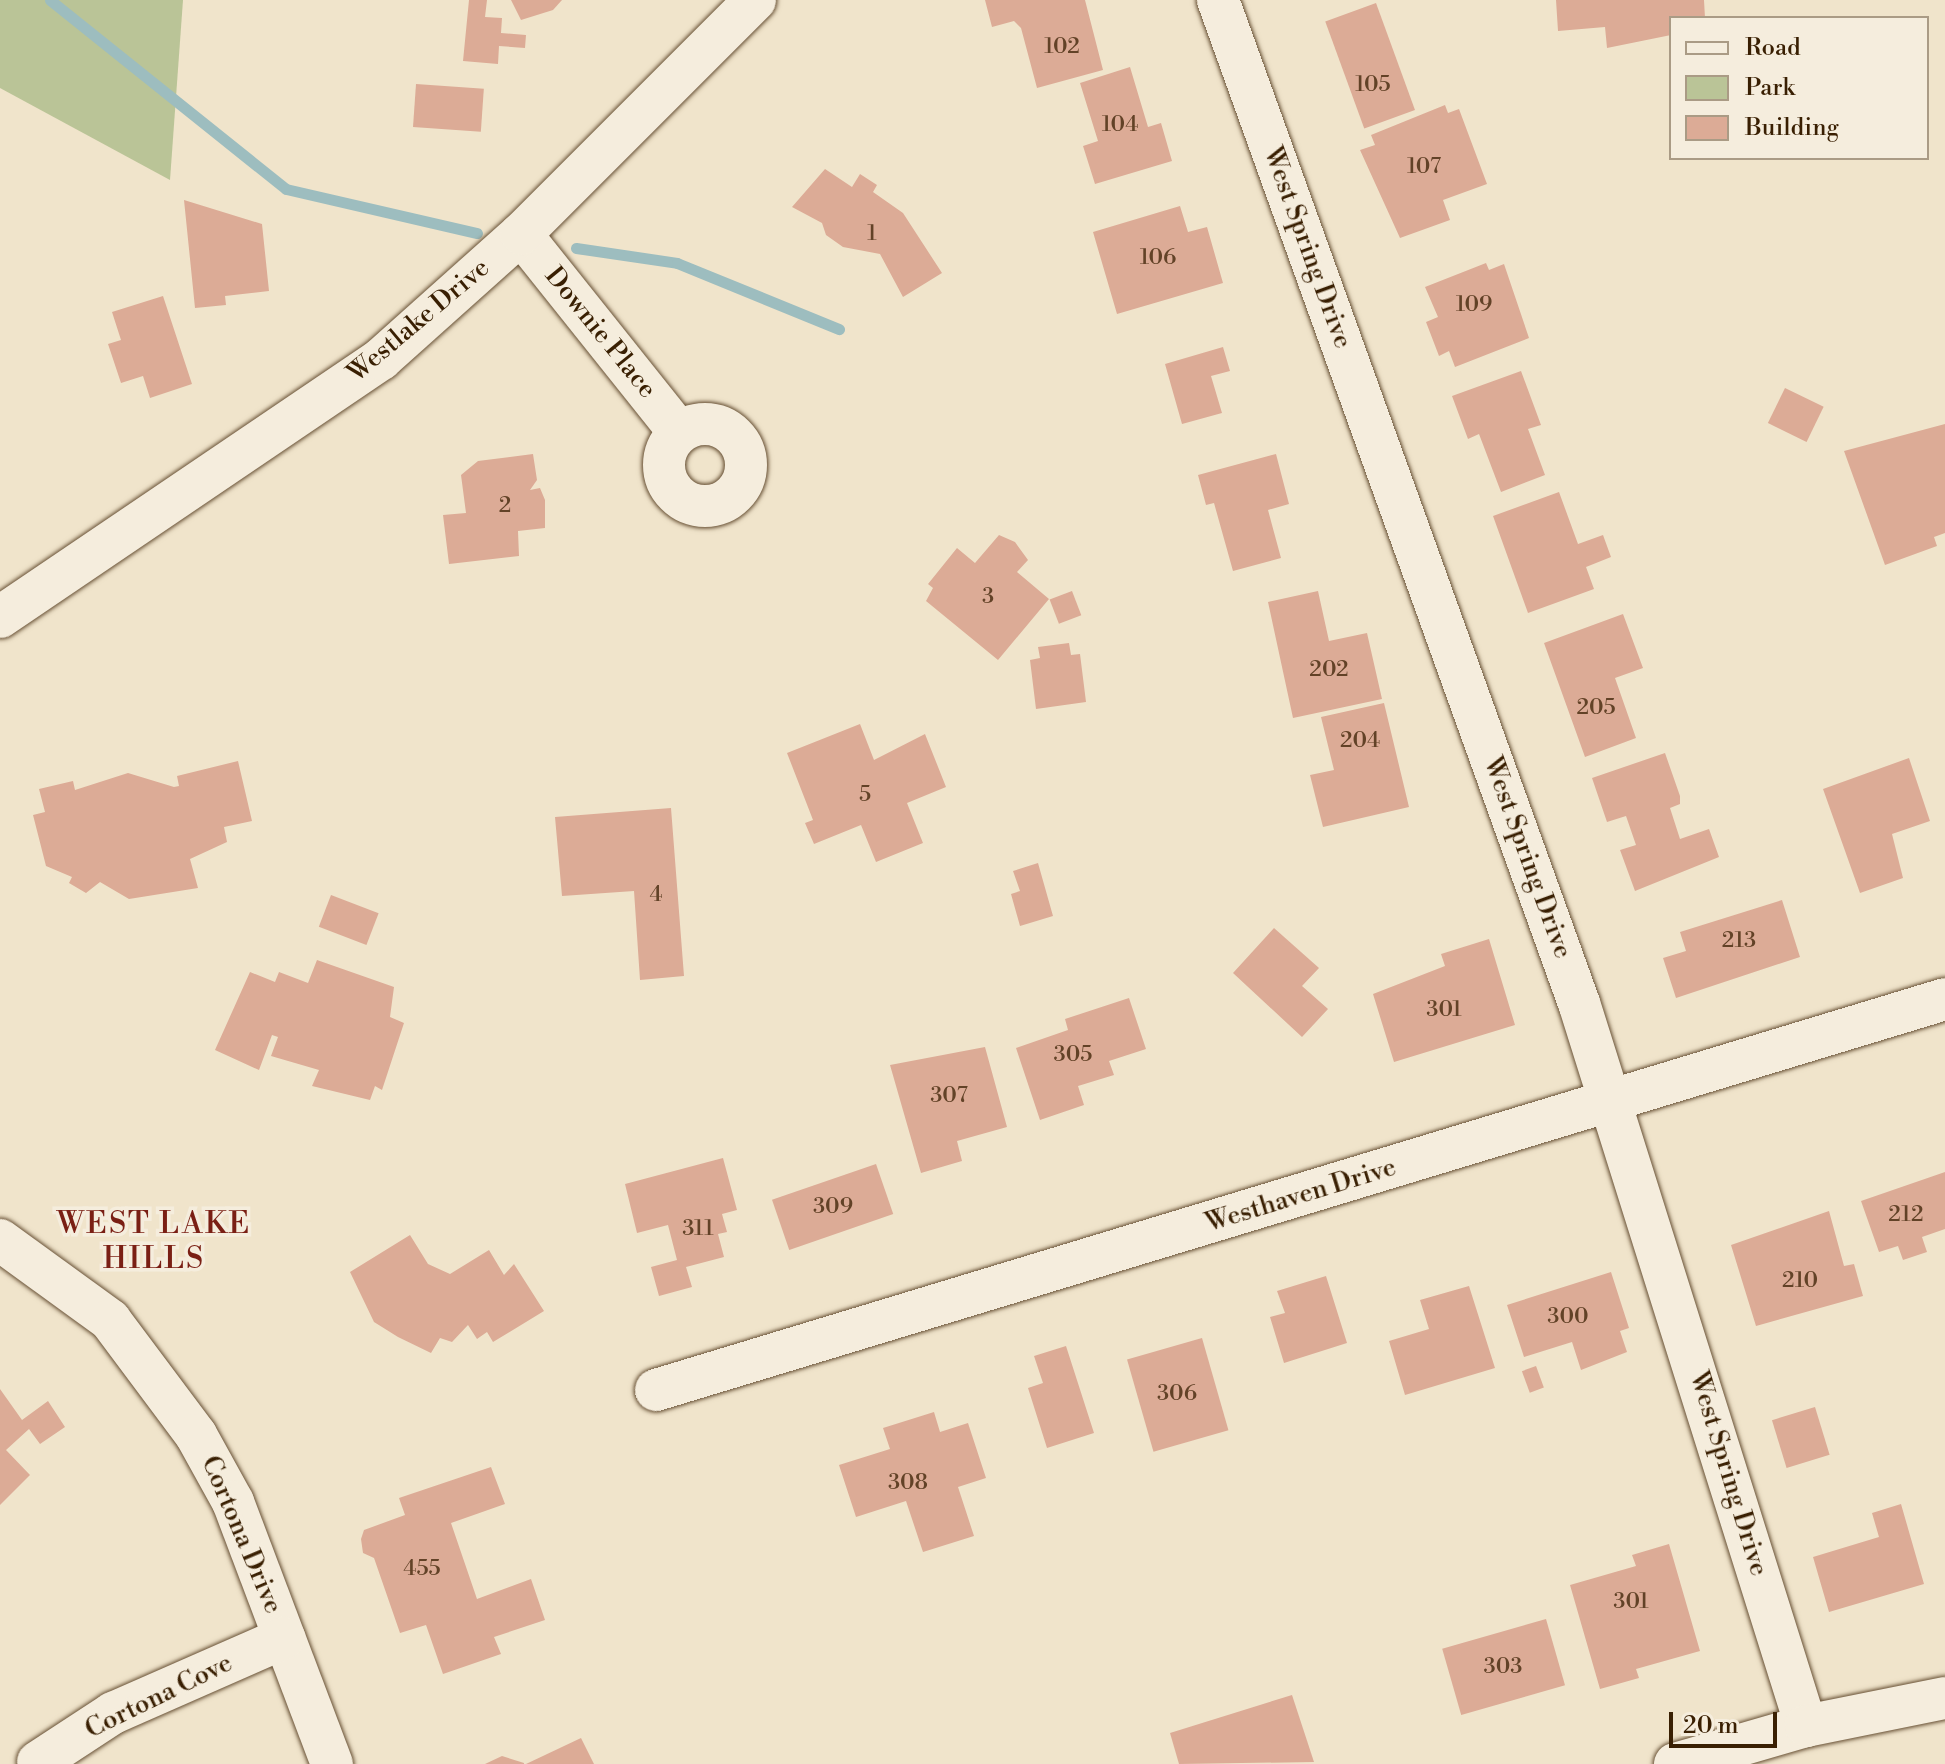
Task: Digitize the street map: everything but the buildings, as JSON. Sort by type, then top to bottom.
[{"type":"street","name":"Westlake Drive","points":[[0,617],[381,359],[521,234],[755,0]]},
{"type":"street","name":"West Spring Drive","points":[[1218,0],[1612,1102],[1806,1726]]},
{"type":"street","name":"Downie Place","points":[[521,234],[679,432]]},
{"type":"street","name":"Westhaven Drive","points":[[656,1390],[1945,999]]},
{"type":"street","name":"Cortona Drive","points":[[0,1240],[110,1320],[196,1435],[233,1502],[332,1764]]},
{"type":"street","name":"Cortona Cove","points":[[38,1762],[113,1713],[284,1638]]},
{"type":"street","points":[[1675,1764],[1806,1726],[1945,1698]]},
{"type":"green space","points":[[0,0],[183,0],[170,180],[0,88]]},
{"type":"waterway","points":[[50,0],[286,189],[477,233]]},
{"type":"waterway","points":[[576,248],[677,263],[839,329]]},
{"type":"district","name":"WEST LAKE HILLS","points":[[154,1241]]}]
